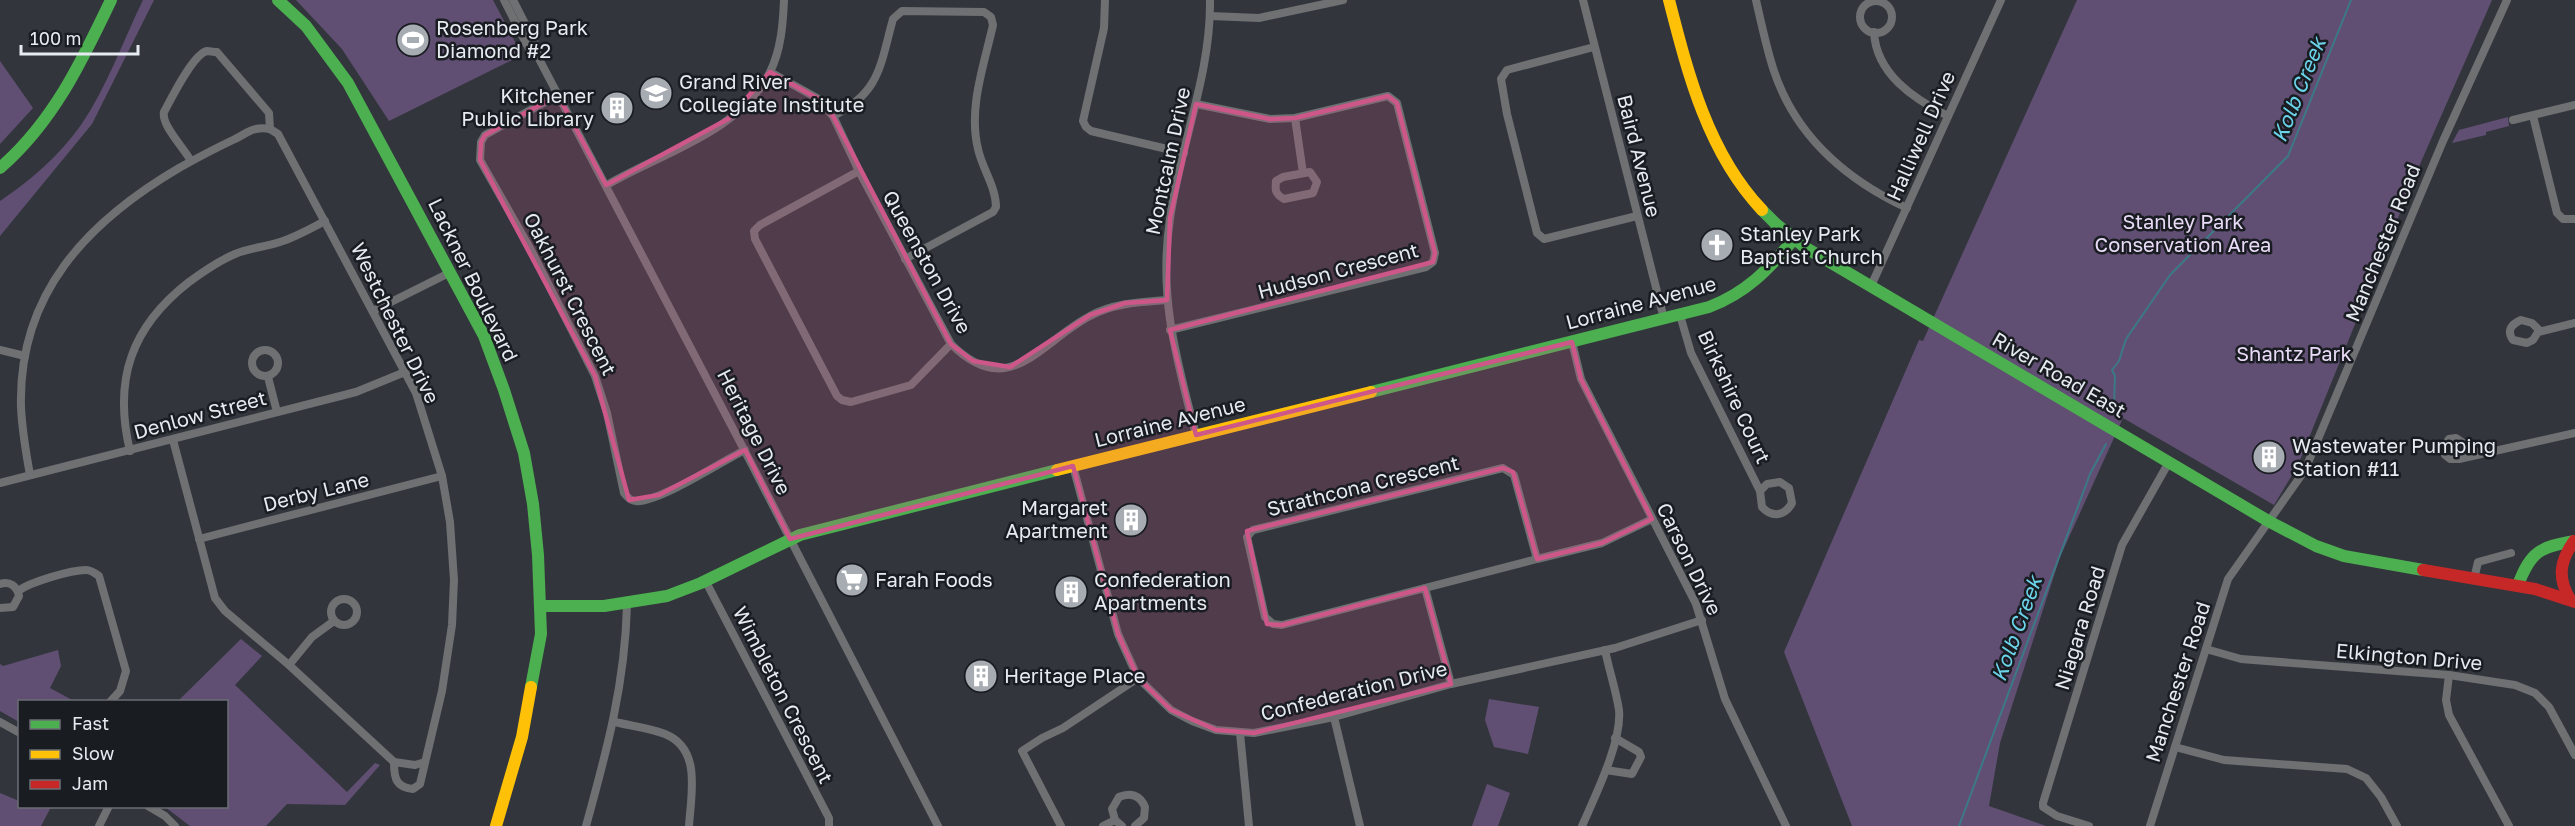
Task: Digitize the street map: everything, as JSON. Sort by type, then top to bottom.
[{"type":"street","points":[[0,168],[17,154],[46,121],[77,70],[111,0]]},
{"type":"street","name":"Lackner Boulevard","points":[[278,0],[306,26],[348,83],[483,336],[504,390],[524,453],[533,504],[541,634],[522,737],[496,826]]},
{"type":"street","name":"Heritage Drive","points":[[504,0],[529,48],[537,55],[607,185],[938,826]]},
{"type":"street","name":"Heritage Drive","points":[[513,0],[537,47],[537,55]]},
{"type":"street","points":[[607,185],[704,135],[746,104],[770,72],[781,36],[784,0]]},
{"type":"street","points":[[1105,0],[1104,28],[1083,121],[1086,127],[1091,131],[1184,153]]},
{"type":"street","name":"Montcalm Drive","points":[[1196,435],[1170,330],[1166,257],[1170,218],[1208,47],[1210,0]]},
{"type":"street","points":[[1210,16],[1259,18],[1324,2],[1343,0]]},
{"type":"street","name":"Baird Avenue","points":[[1583,0],[1664,319]]},
{"type":"street","name":"River Road East","points":[[1669,0],[1690,83],[1710,135],[1742,187],[1793,240],[2270,522],[2316,546],[2344,556],[2518,585],[2573,600]]},
{"type":"street","points":[[1756,0],[1773,69],[1801,126],[1841,168],[1871,190],[1907,208]]},
{"type":"street","name":"Halliwell Drive","points":[[1871,286],[2001,0]]},
{"type":"street","name":"Manchester Road","points":[[2150,826],[2228,579],[2306,470],[2443,141],[2507,0]]},
{"type":"street","points":[[833,116],[863,98],[872,85],[879,70],[893,19],[897,14],[902,11],[984,12],[991,17],[993,25],[976,97],[974,118],[978,149],[996,207],[993,212],[905,259]]},
{"type":"street","points":[[1874,32],[1875,47],[1890,74],[1912,95],[1948,116]]},
{"type":"street","points":[[1594,47],[1507,70],[1500,80],[1537,233],[1544,239],[1637,216]]},
{"type":"street","name":"Westchester Drive","points":[[173,440],[216,598],[225,611],[289,664],[394,762],[394,777],[397,783],[403,788],[413,789],[420,784],[442,691],[452,625],[454,580],[452,545],[442,476],[416,393],[278,134],[270,129],[268,112],[217,52],[207,51],[199,56],[163,118],[164,125],[175,135],[191,161]]},
{"type":"street","name":"Queenston Drive","points":[[770,72],[817,98],[833,116],[859,171],[951,344],[973,361],[997,368],[1010,367],[1029,359],[1090,315],[1125,303],[1167,300]]},
{"type":"street","name":"Oakhurst Crescent","points":[[558,95],[485,135],[481,142],[480,160],[531,250],[595,376],[607,413],[624,493],[629,500],[638,502],[659,495],[745,450]]},
{"type":"street","name":"Hudson Crescent","points":[[1170,330],[1414,270],[1433,262],[1435,253],[1397,103],[1393,98],[1388,96],[1295,118],[1270,119],[1196,104]]},
{"type":"street","points":[[2513,120],[2575,105]]},
{"type":"street","points":[[2533,116],[2557,213],[2563,219],[2575,219]]},
{"type":"street","points":[[1295,118],[1303,173]]},
{"type":"street","points":[[30,475],[21,405],[25,356],[37,313],[46,293],[70,256],[113,212],[151,184],[256,128],[270,129]]},
{"type":"street","points":[[859,171],[760,225],[754,231],[755,238],[837,396],[851,402],[910,385],[951,344]]},
{"type":"street","points":[[1310,172],[1317,182],[1313,193],[1284,199],[1278,195],[1275,190],[1276,181],[1283,177],[1303,173],[1310,172]]},
{"type":"street","points":[[130,451],[124,411],[127,372],[132,352],[144,328],[168,298],[211,265],[238,252],[292,238],[325,221]]},
{"type":"street","name":"Lorraine Avenue","points":[[540,606],[593,608],[627,605],[669,596],[790,539],[1732,300],[1762,276],[1793,240]]},
{"type":"street","points":[[373,311],[449,273]]},
{"type":"street","name":"Birkshire Court","points":[[1680,315],[1691,353],[1760,491],[1760,503],[1771,514],[1784,512],[1792,503],[1790,488],[1780,482],[1767,484],[1760,491]]},
{"type":"street","points":[[2540,331],[2575,323]]},
{"type":"street","name":"Carson Drive","points":[[1572,342],[1581,379],[1702,620],[1725,699],[1786,826]]},
{"type":"street","points":[[0,350],[25,356]]},
{"type":"street","name":"Denlow Street","points":[[0,483],[356,392],[405,372]]},
{"type":"street","points":[[268,377],[277,412]]},
{"type":"street","points":[[2480,454],[2575,433]]},
{"type":"street","name":"Niagara Road","points":[[2089,826],[2047,811],[2043,803],[2122,545],[2169,462]]},
{"type":"street","name":"Confederation Drive","points":[[1073,466],[1125,654],[1138,678],[1153,694],[1177,713],[1216,730],[1254,733],[1334,717],[1450,684],[1605,650],[1702,620]]},
{"type":"street","name":"Strathcona Crescent","points":[[1537,559],[1514,475],[1503,468],[1248,533],[1246,543],[1265,617],[1273,624],[1282,625],[1602,543],[1652,519]]},
{"type":"street","name":"Derby Lane","points":[[199,539],[442,476]]},
{"type":"street","points":[[2518,585],[2525,564],[2537,551],[2575,541]]},
{"type":"street","points":[[2573,600],[2561,581],[2560,568],[2566,552],[2575,541]]},
{"type":"street","points":[[2474,579],[2475,568],[2482,559],[2511,553]]},
{"type":"street","points":[[0,608],[8,609],[16,604],[18,591],[25,586],[87,570],[99,576],[126,671],[120,691],[112,700]]},
{"type":"street","name":"Wimbleton Crescent","points":[[705,580],[829,818],[829,826]]},
{"type":"street","points":[[0,584],[10,584],[18,591]]},
{"type":"street","points":[[1425,588],[1450,684]]},
{"type":"street","points":[[586,826],[615,722],[626,640],[627,605]]},
{"type":"street","points":[[289,664],[312,637],[334,621]]},
{"type":"street","name":"Elkington Drive","points":[[2206,649],[2241,659],[2449,675],[2515,685],[2535,693],[2549,707],[2575,755]]},
{"type":"street","points":[[1582,826],[1606,770],[1616,738],[1619,711],[1605,650]]},
{"type":"street","points":[[2449,675],[2446,700],[2449,715],[2509,826]]},
{"type":"street","points":[[1060,826],[1022,752],[1041,738],[1063,728],[1138,678]]},
{"type":"street","points":[[1334,717],[1360,826]]},
{"type":"street","points":[[0,722],[18,732]]},
{"type":"street","points":[[615,722],[664,734],[675,739],[685,750],[692,776],[689,826]]},
{"type":"street","points":[[1240,733],[1249,826]]},
{"type":"street","points":[[1606,770],[1632,774],[1641,757],[1639,752],[1616,738]]},
{"type":"street","points":[[2175,747],[2224,760],[2347,769],[2366,778],[2381,797],[2397,826]]},
{"type":"street","points":[[394,762],[415,765],[425,762]]},
{"type":"street","points":[[1103,826],[1119,823],[1112,809],[1115,802],[1125,794],[1138,797],[1145,807],[1144,818],[1135,826]]},
{"type":"street","points":[[99,826],[108,808]]},
{"type":"street","points":[[150,808],[165,816],[175,826]]},
{"type":"highlighted area","points":[[770,72],[817,98],[833,116],[951,344],[973,361],[1010,367],[1090,315],[1125,303],[1167,300],[1170,218],[1196,104],[1270,119],[1295,118],[1388,96],[1397,103],[1435,253],[1433,262],[1170,330],[1196,435],[1572,342],[1581,379],[1652,519],[1602,543],[1537,559],[1513,472],[1503,468],[1247,531],[1267,624],[1282,625],[1425,588],[1451,684],[1254,733],[1216,730],[1171,710],[1138,678],[1118,634],[1073,466],[790,539],[745,450],[659,495],[629,500],[595,376],[480,160],[481,142],[485,135],[558,95],[606,185],[728,119]]},
{"type":"green space","points":[[143,0],[154,0],[92,124],[0,236],[0,201],[44,167],[81,125],[107,80]]},
{"type":"green space","points":[[296,0],[493,0],[522,55],[389,121],[342,49]]},
{"type":"green space","name":"Stanley Park Conservation Area","points":[[2077,0],[2492,0],[2417,171],[2298,465],[2274,505],[2123,418],[2060,557],[2000,743],[1989,806],[2046,826],[1852,826],[1784,652],[1919,340],[1923,341]]},
{"type":"green space","points":[[0,61],[33,108],[0,144]]},
{"type":"green space","points":[[2508,117],[2509,126],[2486,132],[2486,135],[2452,143],[2459,130]]},
{"type":"green space","points":[[241,639],[262,656],[235,685],[347,792],[375,763],[380,765],[345,805],[287,804],[266,826],[190,826],[166,808],[228,808],[228,700],[179,700]]},
{"type":"green space","points":[[58,650],[61,666],[50,688],[72,700],[18,700],[18,721],[0,711],[0,664],[3,666]]},
{"type":"green space","points":[[1489,699],[1539,707],[1528,754],[1494,747],[1485,720]]},
{"type":"green space","points":[[1487,784],[1510,793],[1498,826],[1472,826]]},
{"type":"green space","points":[[0,793],[18,801],[18,808],[50,808],[41,826],[0,826]]},
{"type":"waterway","name":"Kolb Creek","points":[[2124,406],[2114,406],[2115,376],[2112,370],[2119,361],[2126,339],[2170,275],[2288,156],[2351,0]]},
{"type":"waterway","name":"Kolb Creek","points":[[1959,826],[2090,474],[2106,444]]},
{"type":"traffic: fast","points":[[0,168],[19,150],[51,111],[77,69],[111,0]]},
{"type":"traffic: fast","points":[[278,0],[306,26],[348,83],[484,336],[504,390],[524,453],[533,504],[538,555],[541,634],[531,687]]},
{"type":"traffic: fast","points":[[1762,210],[1806,248],[2270,522],[2316,546],[2344,556],[2423,570]]},
{"type":"traffic: fast","points":[[1371,392],[1709,307],[1734,295],[1756,280],[1793,240]]},
{"type":"traffic: fast","points":[[540,606],[604,606],[667,596],[701,583],[800,535],[1057,470]]},
{"type":"traffic: fast","points":[[2518,585],[2527,565],[2538,552],[2575,541]]},
{"type":"traffic: slow","points":[[1669,0],[1702,111],[1727,164],[1762,210]]},
{"type":"traffic: slow","points":[[1057,470],[1371,392]]},
{"type":"traffic: slow","points":[[496,826],[522,737],[531,687]]},
{"type":"traffic: jam","points":[[2570,599],[2563,584],[2562,570],[2574,541]]},
{"type":"traffic: jam","points":[[2423,570],[2535,589],[2575,602]]},
{"type":"place","name":"Rosenberg Park Diamond #2","points":[[413,40]]},
{"type":"place","name":"Grand River Collegiate Institute","points":[[656,93]]},
{"type":"place","name":"Kitchener Public Library","points":[[617,108]]},
{"type":"place","name":"Stanley Park Baptist Church","points":[[1717,245]]},
{"type":"place","name":"Wastewater Pumping Station #11","points":[[2269,457]]},
{"type":"place","name":"Margaret Apartment","points":[[1131,520]]},
{"type":"place","name":"Farah Foods","points":[[852,580]]},
{"type":"place","name":"Confederation Apartments","points":[[1071,592]]},
{"type":"place","name":"Heritage Place","points":[[981,676]]},
{"type":"park label","name":"Shantz Park","points":[[2294,354]]}]
